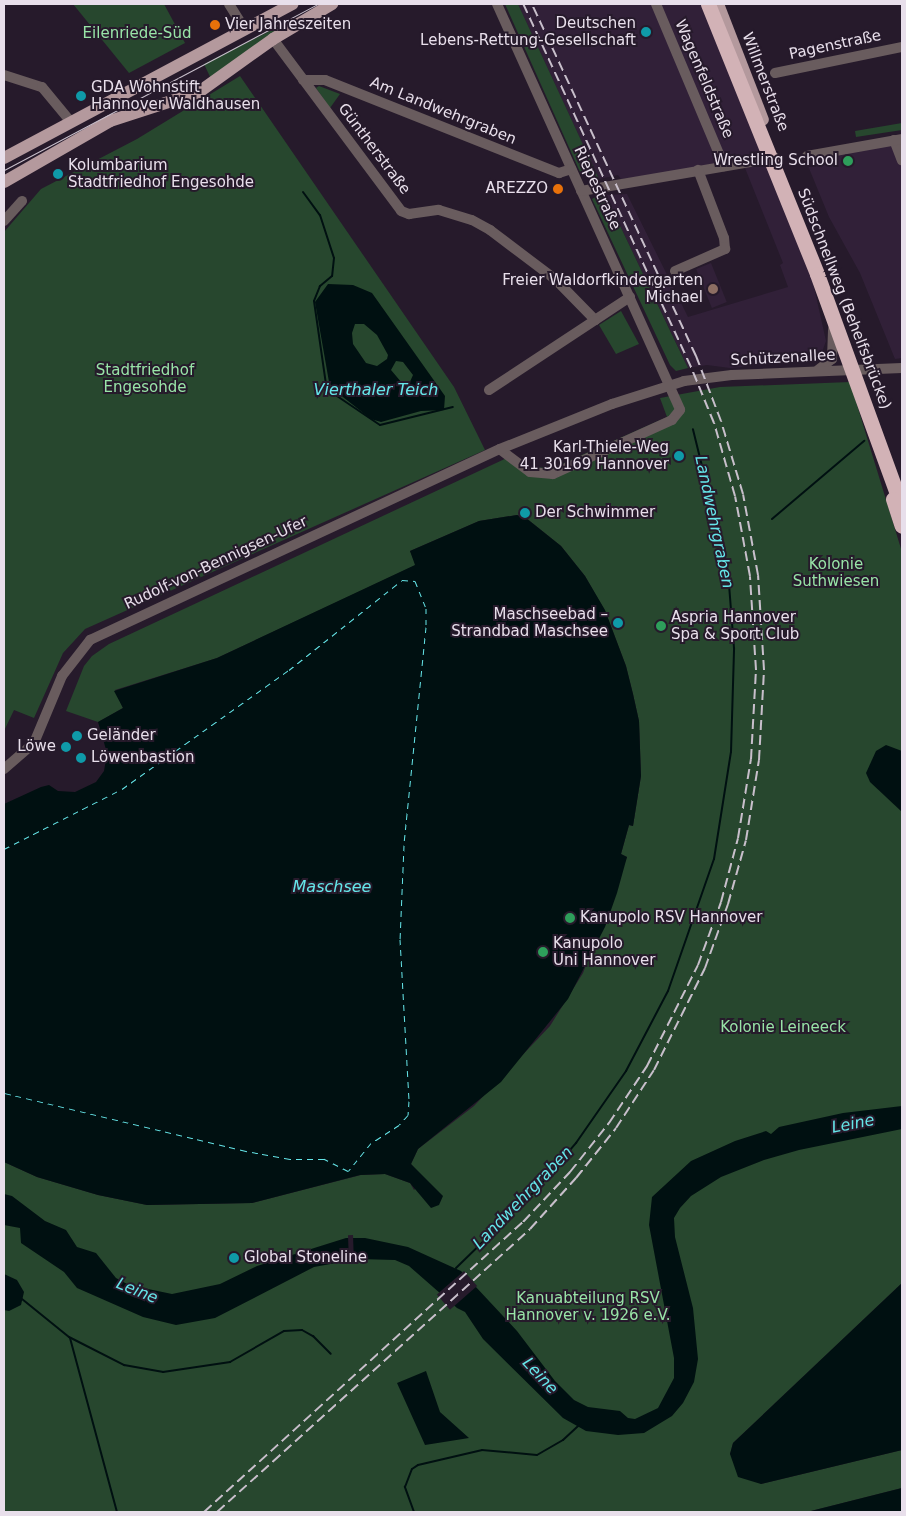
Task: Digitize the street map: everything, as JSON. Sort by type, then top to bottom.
[{"type":"highway","name":"Südschnellweg (Behelfsbrücke)","points":[[708,4],[891,467]]},
{"type":"highway","name":"Südschnellweg (Behelfsbrücke)","points":[[713,4],[891,467]]},
{"type":"highway","points":[[854,369],[874,448],[902,526]]},
{"type":"highway","points":[[891,467],[902,495]]},
{"type":"highway","points":[[891,467],[902,507]]},
{"type":"main road","points":[[4,158],[292,4]]},
{"type":"main road","points":[[4,182],[110,121],[199,92],[318,7],[332,4]]},
{"type":"main road","name":"Willmerstraße","points":[[718,4],[777,157],[854,369]]},
{"type":"street","points":[[229,4],[244,28]]},
{"type":"street","name":"Riepestraße","points":[[497,4],[581,191],[672,384]]},
{"type":"street","name":"Wagenfeldstraße","points":[[656,4],[724,166]]},
{"type":"street","name":"Güntherstraße","points":[[274,39],[401,211],[409,214],[439,210],[484,227],[556,280],[595,320]]},
{"type":"street","name":"Pagenstraße","points":[[775,73],[902,47]]},
{"type":"street","points":[[4,75],[42,87],[71,122]]},
{"type":"street","name":"Am Landwehrgraben","points":[[303,80],[325,80],[559,173],[571,169]]},
{"type":"street","points":[[807,156],[898,139],[902,161]]},
{"type":"street","points":[[581,191],[777,157]]},
{"type":"street","points":[[675,270],[725,249],[724,238],[698,170]]},
{"type":"street","points":[[4,220],[22,201]]},
{"type":"street","points":[[489,390],[630,297]]},
{"type":"street","points":[[815,371],[830,362],[835,350],[830,305]]},
{"type":"street","name":"Schützenallee","points":[[695,379],[815,371],[902,368]]},
{"type":"street","name":"Rudolf-von-Bennigsen-Ufer","points":[[4,769],[34,743],[62,676],[90,640],[612,404],[672,384],[695,379]]},
{"type":"street","points":[[503,452],[530,472],[553,474],[678,416],[680,410],[672,384]]},
{"type":"shaded area","points":[[518,4],[718,4],[810,269],[826,341],[819,360],[730,368],[707,365],[688,368],[604,192],[608,195],[627,194],[688,317],[788,287],[780,265],[783,263],[743,163],[621,179],[618,175],[599,179]]},
{"type":"shaded area","points":[[894,140],[902,161],[902,358],[895,359],[860,273],[829,217],[804,156]]},
{"type":"shaded area","name":"Freier Waldorfkindergarten Michael","points":[[711,263],[727,302],[712,308],[696,269]]},
{"type":"green space","name":"Eilenriede-Süd","points":[[73,4],[164,4],[185,43],[129,73]]},
{"type":"green space","points":[[505,4],[518,4],[599,179],[591,180],[580,172]]},
{"type":"green space","points":[[286,23],[287,25],[212,81],[204,64]]},
{"type":"green space","name":"Stadtfriedhof Engesohde","points":[[240,76],[454,387],[485,450],[85,629],[63,653],[34,718],[14,710],[4,731],[4,232],[41,189],[137,139]]},
{"type":"green space","points":[[319,86],[340,94],[330,108],[316,88]]},
{"type":"green space","points":[[902,123],[902,130],[856,137],[855,131]]},
{"type":"green space","points":[[604,192],[688,368],[676,371],[670,365],[592,199]]},
{"type":"green space","points":[[621,311],[639,344],[616,354],[599,325]]},
{"type":"green space","points":[[850,382],[902,552],[902,1283],[733,1443],[730,1454],[761,1484],[902,1450],[902,1488],[807,1512],[4,1512],[4,1162],[37,1177],[98,1195],[147,1205],[252,1203],[361,1175],[385,1174],[410,1183],[414,1190],[425,1180],[411,1164],[418,1149],[474,1106],[550,1026],[583,973],[627,857],[621,854],[629,825],[633,826],[641,776],[639,721],[626,666],[605,611],[585,576],[561,546],[526,518],[517,515],[479,521],[410,551],[416,565],[217,658],[115,690],[123,708],[98,722],[66,711],[84,666],[92,656],[109,644],[511,456],[534,468],[557,466],[667,417],[660,398],[720,387]]},
{"type":"water","name":"Vierthaler Teich","points":[[328,284],[353,285],[372,293],[445,396],[444,410],[421,411],[381,422],[371,419],[334,390],[329,382],[315,302]],"holes":[[[355,324],[364,324],[377,335],[388,355],[387,359],[377,366],[366,363],[353,344],[352,333]],[[396,361],[403,362],[413,375],[409,384],[402,383],[391,370]]]},
{"type":"water","name":"Maschsee","points":[[517,515],[526,518],[561,546],[585,576],[605,610],[626,666],[639,721],[641,776],[633,826],[629,825],[621,854],[627,857],[617,893],[605,927],[568,999],[501,1082],[418,1149],[411,1164],[443,1196],[439,1205],[431,1208],[410,1183],[385,1174],[360,1175],[252,1203],[147,1205],[98,1195],[37,1177],[4,1162],[4,804],[49,785],[58,791],[75,792],[96,782],[104,771],[107,753],[98,722],[123,708],[114,691],[217,658],[415,565],[410,551],[479,521]]},
{"type":"water","points":[[886,745],[902,751],[902,812],[870,782],[866,773],[876,751]]},
{"type":"water","name":"Leine","points":[[902,1106],[902,1129],[799,1150],[764,1160],[721,1177],[691,1196],[680,1208],[674,1218],[675,1237],[693,1308],[698,1359],[694,1382],[683,1403],[672,1416],[644,1433],[618,1435],[586,1431],[563,1418],[483,1339],[465,1312],[457,1308],[409,1266],[395,1260],[358,1259],[314,1267],[215,1318],[176,1325],[143,1317],[77,1288],[64,1272],[21,1243],[20,1228],[4,1225],[4,1194],[12,1196],[45,1221],[66,1230],[77,1247],[96,1253],[116,1278],[129,1285],[172,1294],[220,1284],[257,1266],[346,1238],[365,1238],[408,1247],[461,1271],[517,1331],[555,1381],[574,1400],[588,1407],[620,1411],[628,1418],[635,1419],[658,1408],[674,1378],[674,1358],[649,1225],[652,1197],[691,1161],[735,1141],[766,1131],[771,1134],[779,1127],[843,1113]]},
{"type":"water","points":[[4,1274],[17,1280],[24,1292],[21,1305],[9,1311],[4,1310]]},
{"type":"water","points":[[902,1283],[902,1450],[761,1484],[738,1477],[730,1454],[733,1443]]},
{"type":"water","points":[[426,1371],[440,1412],[469,1438],[425,1445],[397,1383]]},
{"type":"water","points":[[902,1488],[902,1512],[807,1512]]},
{"type":"pier","points":[[348,1235],[353,1235],[354,1262],[349,1262]]},
{"type":"pier","points":[[464,1271],[477,1286],[450,1310],[437,1295]]},
{"type":"waterway","name":"Landwehrgraben","points":[[303,192],[320,215],[334,258],[332,276],[320,286],[314,301],[326,384],[331,392],[380,425],[453,407]]},
{"type":"waterway","name":"Landwehrgraben","points":[[456,1268],[534,1192],[576,1143],[626,1071],[668,991],[714,859],[731,752],[734,648],[728,572],[693,429]]},
{"type":"waterway","points":[[772,519],[864,441]]},
{"type":"waterway","points":[[22,1299],[69,1337],[124,1365],[163,1372],[230,1362],[284,1331],[302,1330],[313,1336],[331,1354]]},
{"type":"waterway","points":[[70,1338],[117,1512]]},
{"type":"waterway","points":[[414,1512],[405,1487],[412,1469],[418,1465],[482,1450],[537,1455],[563,1440],[578,1426]]},
{"type":"ferry route","points":[[4,849],[122,789],[289,670],[402,580],[415,581],[426,608],[426,627],[404,845],[400,939],[409,1101],[408,1115],[399,1125],[371,1143],[348,1171],[324,1159],[290,1159],[246,1151],[4,1093]]},
{"type":"tram line","points":[[4,170],[317,4]]},
{"type":"railway","points":[[204,1512],[523,1222],[570,1172],[609,1123],[647,1066],[698,965],[721,902],[738,838],[751,759],[756,670],[750,576],[735,496],[714,423],[691,367],[523,4]]},
{"type":"railway","points":[[217,1512],[530,1229],[576,1178],[616,1128],[654,1070],[705,968],[728,904],[746,840],[759,760],[764,670],[758,575],[743,494],[721,421],[696,356],[532,4]]},
{"type":"place","name":"Vier Jahreszeiten","points":[[215,25]]},
{"type":"place","name":"Deutschen Lebens-Rettung-Gesellschaft","points":[[646,32]]},
{"type":"place","name":"GDA Wohnstift Hannover Waldhausen","points":[[81,96]]},
{"type":"place","name":"Wrestling School","points":[[848,161]]},
{"type":"place","name":"Kolumbarium Stadtfriedhof Engesohde","points":[[58,174]]},
{"type":"place","name":"AREZZO","points":[[558,189]]},
{"type":"place","name":"Freier Waldorfkindergarten Michael","points":[[713,289]]},
{"type":"place","name":"Karl-Thiele-Weg 41 30169 Hannover","points":[[679,456]]},
{"type":"place","name":"Der Schwimmer","points":[[525,513]]},
{"type":"place","name":"Maschseebad – Strandbad Maschsee","points":[[618,623]]},
{"type":"place","name":"Aspria Hannover Spa & Sport Club","points":[[661,626]]},
{"type":"place","name":"Geländer","points":[[77,736]]},
{"type":"place","name":"Löwe","points":[[66,747]]},
{"type":"place","name":"Löwenbastion","points":[[81,758]]},
{"type":"place","name":"Kanupolo RSV Hannover","points":[[570,918]]},
{"type":"place","name":"Kanupolo Uni Hannover","points":[[543,952]]},
{"type":"place","name":"Global Stoneline","points":[[234,1258]]},
{"type":"park label","name":"Kolonie Suthwiesen","points":[[836,572]]},
{"type":"park label","name":"Kolonie Leineeck","points":[[783,1028]]},
{"type":"park label","name":"Kanuabteilung RSV Hannover v. 1926 e.V.","points":[[588,1306]]}]
